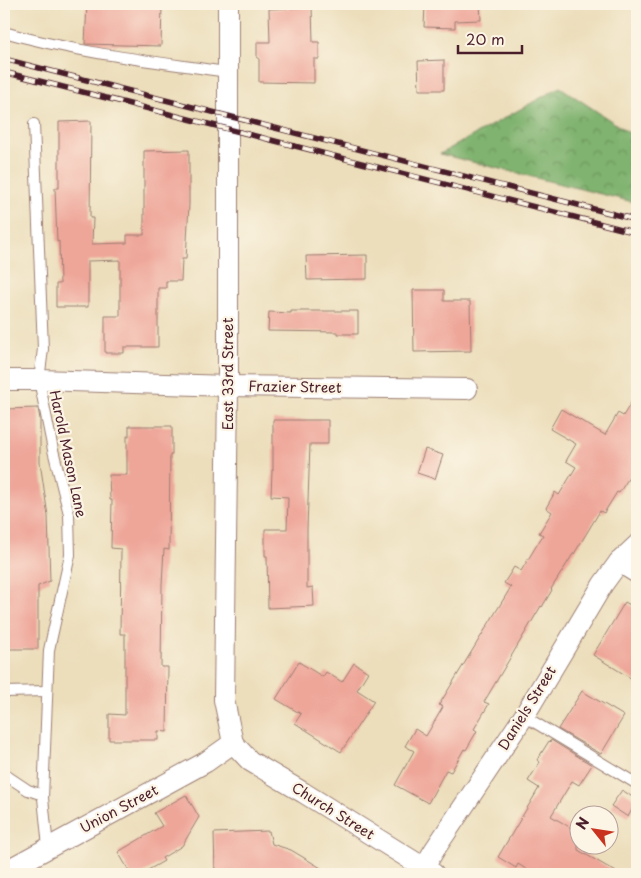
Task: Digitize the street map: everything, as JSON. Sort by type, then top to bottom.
[{"type":"street","name":"East 33rd Street","points":[[228,4],[229,228],[224,700],[233,743]]},
{"type":"street","name":"Frazier Street","points":[[4,380],[228,386],[466,389]]},
{"type":"street","name":"Daniels Street","points":[[427,872],[435,849],[524,716],[603,584],[619,562],[637,546]]},
{"type":"street","points":[[619,562],[637,573]]},
{"type":"street","name":"Union Street","points":[[4,872],[206,762],[233,743]]},
{"type":"street","name":"Church Street","points":[[233,743],[250,761],[304,792],[427,872]]},
{"type":"lane","points":[[4,32],[82,51],[227,72]]},
{"type":"lane","name":"Harold Mason Lane","points":[[34,124],[43,349],[39,380],[53,450],[69,514],[70,555],[49,650],[43,794],[48,847]]},
{"type":"lane","points":[[4,692],[47,691]]},
{"type":"lane","points":[[524,716],[637,784]]},
{"type":"lane","points":[[4,774],[28,790],[43,794]]},
{"type":"green space","points":[[560,87],[637,138],[637,203],[440,154]]},
{"type":"building","points":[[87,4],[162,4],[161,46],[85,44]]},
{"type":"building","points":[[425,4],[480,4],[481,20],[455,21],[455,28],[424,27]]},
{"type":"building","points":[[312,7],[313,42],[319,42],[319,59],[314,59],[314,83],[259,82],[257,42],[270,42],[269,9]]},
{"type":"building","points":[[444,60],[444,90],[419,90],[418,61]]},
{"type":"building","points":[[91,121],[90,218],[93,218],[92,244],[127,243],[127,235],[144,235],[144,151],[189,150],[186,259],[182,259],[181,281],[166,281],[166,288],[158,288],[158,347],[124,347],[124,353],[105,353],[105,316],[120,316],[120,260],[88,261],[88,307],[56,307],[56,284],[60,284],[55,188],[59,188],[59,122]]},
{"type":"building","points":[[367,255],[367,279],[307,280],[306,256]]},
{"type":"building","points":[[413,290],[444,290],[444,301],[470,301],[471,351],[414,352]]},
{"type":"building","points":[[291,311],[358,311],[358,334],[268,331],[269,312],[291,313]]},
{"type":"building","points":[[637,393],[637,465],[604,513],[600,511],[551,589],[484,702],[489,704],[474,729],[477,731],[466,750],[464,749],[451,772],[446,770],[428,803],[395,785],[414,751],[405,746],[415,729],[426,736],[443,707],[439,705],[511,587],[504,583],[514,567],[521,571],[543,535],[539,533],[552,512],[546,508],[555,492],[559,495],[576,467],[566,461],[576,444],[550,429],[561,409],[605,435],[618,413],[623,416]]},
{"type":"building","points":[[38,408],[40,419],[40,462],[48,516],[50,581],[38,586],[38,649],[4,649],[4,409]]},
{"type":"building","points":[[273,420],[328,420],[328,444],[310,444],[307,588],[313,587],[314,606],[268,608],[265,529],[287,529],[288,497],[271,496]]},
{"type":"building","points":[[129,426],[172,426],[169,550],[164,549],[162,584],[161,667],[168,667],[167,732],[158,731],[158,740],[109,740],[109,714],[125,715],[125,634],[120,634],[121,549],[111,548],[112,500],[110,500],[109,475],[127,475],[127,436],[129,436]]},
{"type":"building","points":[[425,449],[443,455],[435,479],[417,473]]},
{"type":"building","points":[[625,602],[637,609],[637,682],[593,655]]},
{"type":"building","points":[[299,662],[323,677],[326,672],[342,682],[354,663],[368,672],[357,690],[374,701],[341,752],[295,723],[301,714],[276,699]]},
{"type":"building","points":[[582,691],[624,716],[601,754],[558,729]]},
{"type":"building","points":[[551,740],[592,765],[579,785],[572,781],[551,816],[568,826],[568,856],[588,856],[620,874],[534,874],[518,864],[516,868],[498,857],[539,788],[528,781],[540,762],[537,760]]},
{"type":"building","points":[[622,790],[637,800],[628,817],[618,811],[618,806],[611,806]]},
{"type":"building","points":[[186,795],[199,817],[182,846],[162,858],[164,861],[141,874],[131,874],[118,852],[162,826],[154,813]]},
{"type":"building","points":[[269,831],[272,844],[291,850],[331,874],[215,874],[214,833]]},
{"type":"railway","points":[[4,59],[637,220]]},
{"type":"railway","points":[[4,72],[637,233]]}]
